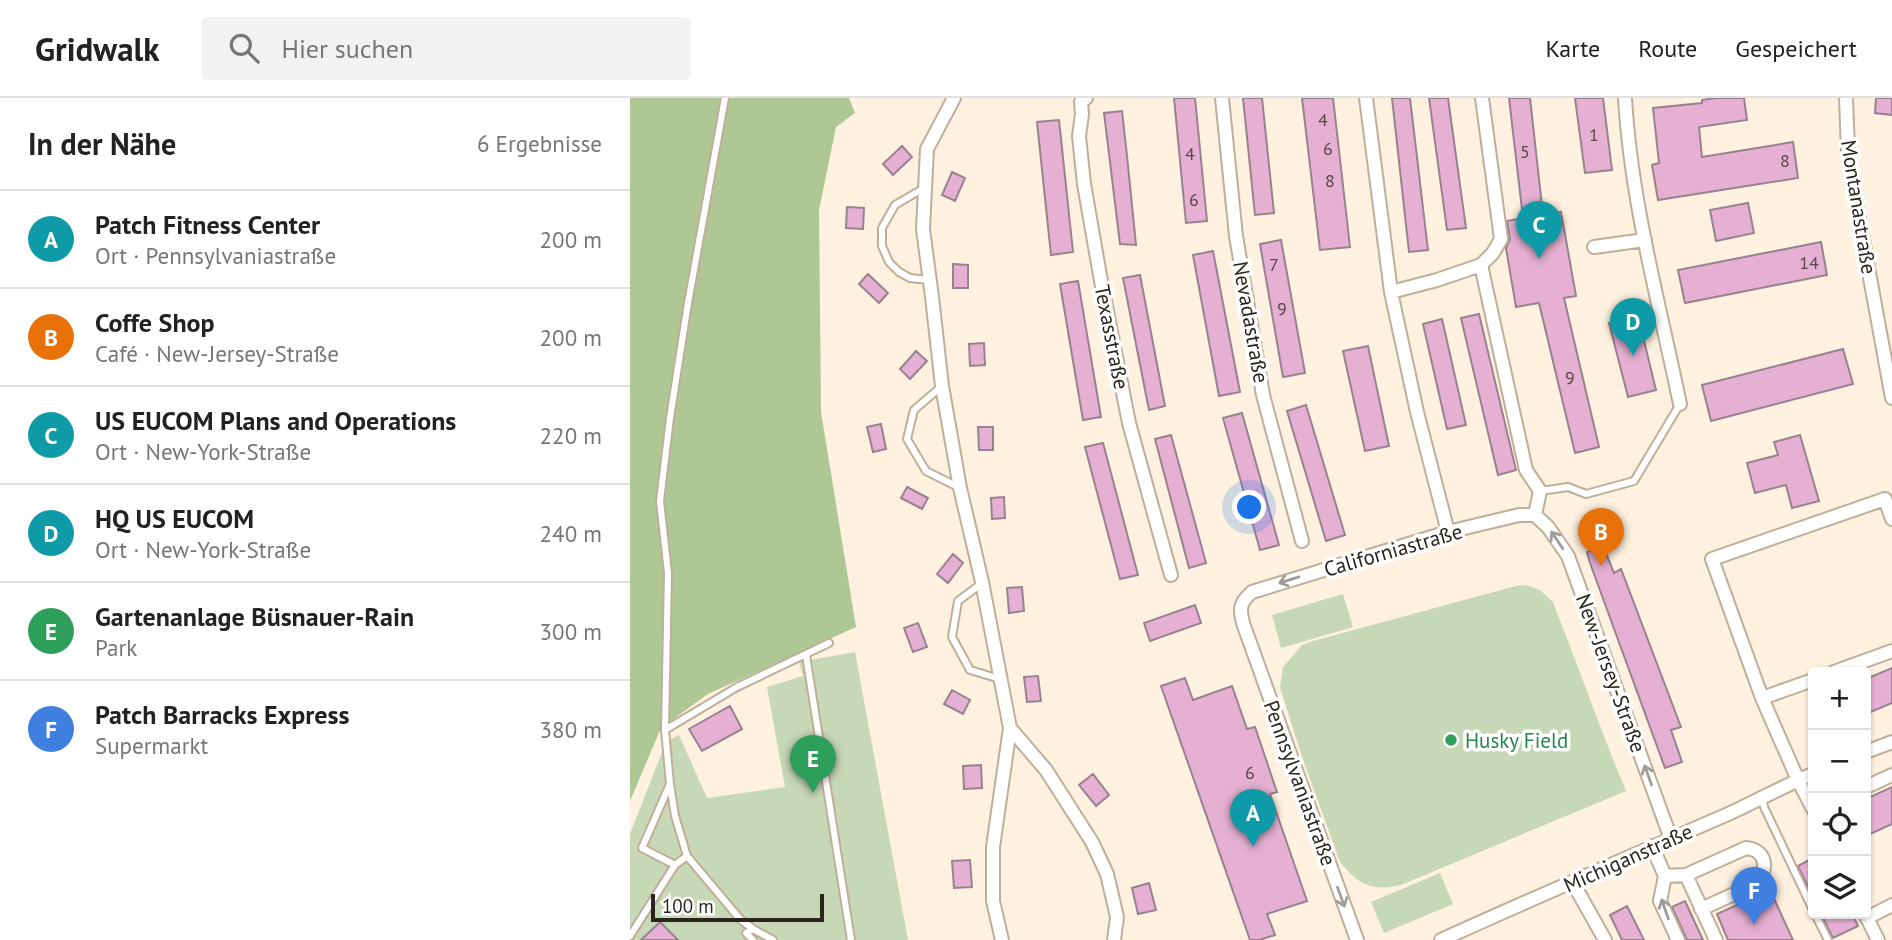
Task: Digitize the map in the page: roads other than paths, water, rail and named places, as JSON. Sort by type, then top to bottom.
[{"type":"street","points":[[954,98],[927,149],[923,229],[942,386],[960,488],[982,582],[1010,728],[993,848],[993,901],[1002,940]]},
{"type":"street","name":"Texasstraße","points":[[1086,98],[1081,102],[1079,136],[1090,221],[1129,423],[1171,575]]},
{"type":"street","name":"Nevadastraße","points":[[1222,98],[1236,236],[1263,395],[1302,541]]},
{"type":"street","points":[[1366,98],[1391,292],[1448,532]]},
{"type":"street","points":[[1391,292],[1481,265],[1493,253],[1501,239],[1482,98]]},
{"type":"street","points":[[1625,98],[1628,142],[1645,240],[1680,404]]},
{"type":"street","name":"Montanastraße","points":[[1846,98],[1848,150],[1853,185],[1892,398]]},
{"type":"street","points":[[1594,247],[1645,240]]},
{"type":"street","points":[[1481,265],[1526,470],[1540,491],[1535,515]]},
{"type":"street","points":[[1808,799],[1762,698],[1712,559],[1885,499],[1892,519]]},
{"type":"street","name":"Californiastraße","points":[[1244,626],[1240,608],[1244,599],[1252,592],[1448,532],[1519,515],[1535,515]]},
{"type":"street","name":"New-Jersey-Straße","points":[[1535,515],[1548,527],[1568,556],[1671,839]]},
{"type":"street","name":"Pennsylvaniastraße","points":[[1244,626],[1357,940]]},
{"type":"street","points":[[1848,667],[1892,651]]},
{"type":"street","points":[[1762,698],[1808,682]]},
{"type":"street","points":[[1010,728],[1046,770],[1092,842],[1107,874],[1117,917],[1114,940]]},
{"type":"street","points":[[1871,750],[1892,742]]},
{"type":"street","points":[[1871,785],[1892,775]]},
{"type":"street","name":"Michiganstraße","points":[[1441,940],[1808,776]]},
{"type":"street","points":[[1652,846],[1665,876],[1660,901],[1678,940]]},
{"type":"street","points":[[1665,876],[1686,875],[1746,848],[1759,852],[1764,870],[1761,879],[1754,885],[1701,909]]},
{"type":"street","points":[[1686,875],[1716,940]]},
{"type":"street","points":[[1573,883],[1605,940]]},
{"type":"street","points":[[1871,914],[1892,905]]},
{"type":"street","points":[[1868,919],[1878,940]]},
{"type":"lane","points":[[724,98],[688,303],[660,501],[668,573],[665,730],[675,816],[687,856],[740,919],[773,940]]},
{"type":"lane","points":[[924,188],[895,205],[882,228],[882,246],[889,262],[899,272],[910,278],[929,281]]},
{"type":"lane","points":[[942,386],[914,410],[907,439],[926,471],[960,488]]},
{"type":"lane","points":[[1540,491],[1568,487],[1586,494],[1634,481],[1680,404]]},
{"type":"lane","points":[[982,582],[958,601],[952,637],[970,670],[1000,679]]},
{"type":"lane","points":[[665,730],[737,687],[829,643]]},
{"type":"lane","points":[[806,655],[850,940]]},
{"type":"lane","points":[[670,784],[642,848],[675,864]]},
{"type":"lane","points":[[1762,798],[1808,899]]},
{"type":"lane","points":[[630,936],[675,864],[687,856]]},
{"type":"lane","points":[[1818,919],[1828,940]]},
{"type":"lane","points":[[753,929],[747,933],[753,940]]},
{"type":"place","name":"US EUCOM Plans and Operations","points":[[1539,259]]},
{"type":"place","name":"HQ US EUCOM","points":[[1633,356]]},
{"type":"place","name":"Coffe Shop","points":[[1601,566]]},
{"type":"place","name":"Husky Field","points":[[1451,740]]},
{"type":"place","name":"Gartenanlage Büsnauer-Rain","points":[[813,793]]},
{"type":"place","name":"Patch Fitness Center","points":[[1253,847]]},
{"type":"place","name":"Patch Barracks Express","points":[[1754,925]]}]
